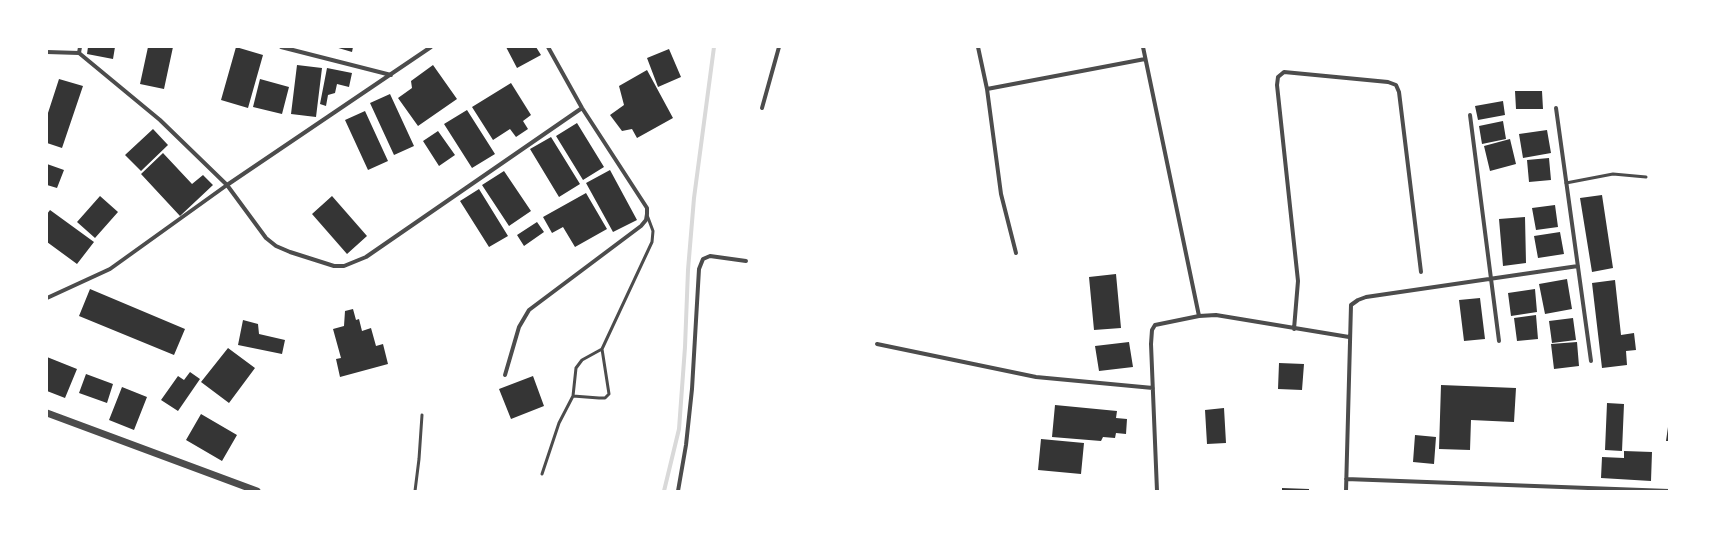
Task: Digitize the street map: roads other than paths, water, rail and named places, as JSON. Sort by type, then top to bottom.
[{"type":"street","points":[[79,53],[80,47]]},
{"type":"street","points":[[281,47],[390,75]]},
{"type":"street","points":[[47,298],[110,268],[227,185],[431,47]]},
{"type":"street","points":[[505,376],[519,327],[528,310],[641,226],[646,220],[647,214],[647,208],[582,108],[548,47]]},
{"type":"street","points":[[762,108],[779,47]]},
{"type":"street","points":[[978,47],[987,89],[1001,194],[1016,253]]},
{"type":"street","points":[[1142,47],[1199,316]]},
{"type":"street","points":[[47,52],[79,53],[160,120],[227,185],[266,238],[276,246],[334,266],[344,266],[366,257],[582,108]]},
{"type":"street","points":[[987,89],[1145,59]]},
{"type":"street","points":[[1294,329],[1298,281],[1277,85],[1278,77],[1284,72],[1388,82],[1396,85],[1399,92],[1420,272]]},
{"type":"street","points":[[1556,108],[1592,361]]},
{"type":"street","points":[[1470,115],[1499,341]]},
{"type":"street","points":[[678,491],[686,445],[692,389],[699,269],[703,258],[710,256],[746,261]]},
{"type":"street","points":[[1346,491],[1351,305],[1358,300],[1578,266]]},
{"type":"street","points":[[1157,491],[1152,330],[1155,325],[1163,322],[1199,316],[1216,315],[1349,337]]},
{"type":"street","points":[[877,344],[1028,376],[1153,388]]},
{"type":"street","points":[[47,413],[257,491]]},
{"type":"street","points":[[1346,479],[1586,490],[1669,491]]},
{"type":"lane","points":[[1566,183],[1613,174],[1646,177]]},
{"type":"lane","points":[[573,396],[605,398],[609,394],[602,349],[652,242],[653,231],[647,214]]},
{"type":"lane","points":[[542,474],[559,423],[573,396],[576,368],[578,363],[602,349]]},
{"type":"lane","points":[[415,491],[422,415]]},
{"type":"waterway","points":[[664,491],[679,429],[685,347],[688,270],[694,198],[714,47]]}]
